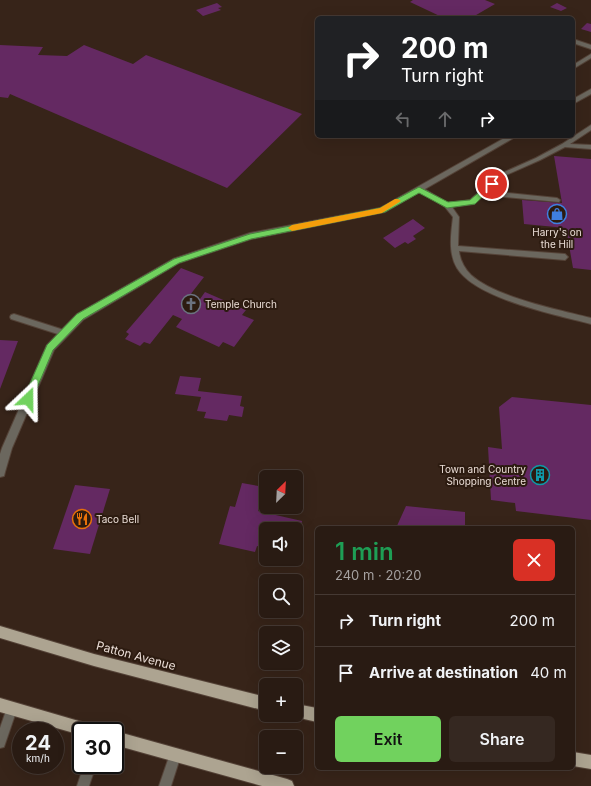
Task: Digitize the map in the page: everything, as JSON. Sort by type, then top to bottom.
[{"type":"main road","name":"Patton Avenue","points":[[0,632],[94,660],[259,702]]},
{"type":"main road","points":[[6,707],[72,726]]},
{"type":"main road","points":[[303,712],[315,715]]},
{"type":"main road","points":[[124,741],[175,755],[257,782],[286,786]]},
{"type":"main road","points":[[575,759],[591,762]]},
{"type":"street","points":[[575,101],[591,91]]},
{"type":"street","points":[[0,472],[7,448],[50,348],[80,317],[176,261],[250,236],[382,210],[508,138]]},
{"type":"lane","points":[[575,42],[591,47]]},
{"type":"lane","points":[[575,66],[591,56]]},
{"type":"lane","points":[[575,138],[591,127]]},
{"type":"lane","points":[[447,205],[472,202],[502,175],[538,159],[574,138]]},
{"type":"lane","points":[[564,145],[591,147]]},
{"type":"lane","points":[[419,189],[447,205],[456,216],[454,248],[460,268],[471,279],[500,295],[591,321]]},
{"type":"lane","points":[[482,193],[557,200]]},
{"type":"lane","points":[[454,248],[565,257]]},
{"type":"lane","points":[[14,317],[64,333]]},
{"type":"lane","points":[[0,743],[6,707]]},
{"type":"lane","points":[[165,786],[175,755]]},
{"type":"lane","points":[[83,786],[87,774]]},
{"type":"building","points":[[413,0],[485,0],[495,4],[474,16],[440,16],[410,2]]},
{"type":"building","points":[[217,3],[222,7],[218,8],[221,10],[203,16],[196,10]]},
{"type":"building","points":[[557,3],[567,8],[561,11],[550,7]]},
{"type":"building","points":[[587,23],[591,24],[591,32],[581,29]]},
{"type":"building","points":[[0,45],[43,47],[38,55],[67,56],[84,45],[133,64],[146,55],[302,114],[227,188],[10,94],[8,98],[0,97]]},
{"type":"building","name":"Harry's on the Hill","points":[[554,156],[591,159],[591,270],[573,268],[566,228],[524,224],[522,200],[562,203]]},
{"type":"building","points":[[413,219],[425,228],[413,236],[416,239],[408,244],[405,242],[395,248],[383,238]]},
{"type":"building","name":"Temple Church","points":[[181,268],[204,277],[190,295],[200,299],[205,292],[246,310],[242,315],[254,320],[234,347],[223,342],[219,347],[176,327],[182,319],[173,315],[150,344],[144,342],[140,346],[125,339],[129,334],[126,332]]},
{"type":"building","points":[[0,340],[18,341],[0,389]]},
{"type":"building","points":[[180,376],[201,378],[198,391],[242,396],[240,406],[244,407],[242,417],[229,415],[227,421],[204,418],[206,412],[197,411],[201,397],[175,394]]},
{"type":"building","name":"Town and Country Shopping Centre","points":[[512,397],[591,405],[591,520],[516,511],[515,503],[491,500],[488,447],[502,449],[499,407]]},
{"type":"building","points":[[242,483],[259,486],[259,514],[271,514],[302,522],[259,522],[259,546],[257,546],[255,552],[219,544],[230,506],[235,507]]},
{"type":"building","name":"Taco Bell","points":[[75,485],[110,489],[90,554],[53,549]]},
{"type":"building","points":[[406,506],[465,512],[465,526],[397,526]]},
{"type":"slow traffic","points":[[292,228],[382,210],[398,201]]},
{"type":"place","name":"Harry's on the Hill","points":[[557,214]]},
{"type":"place","name":"Temple Church","points":[[191,304]]},
{"type":"place","name":"Town and Country Shopping Centre","points":[[540,475]]},
{"type":"place","name":"Taco Bell","points":[[82,519]]},
{"type":"route","points":[[28,399],[50,348],[80,317],[176,261],[250,236],[382,210],[419,189],[447,205],[472,202],[492,184]]}]
